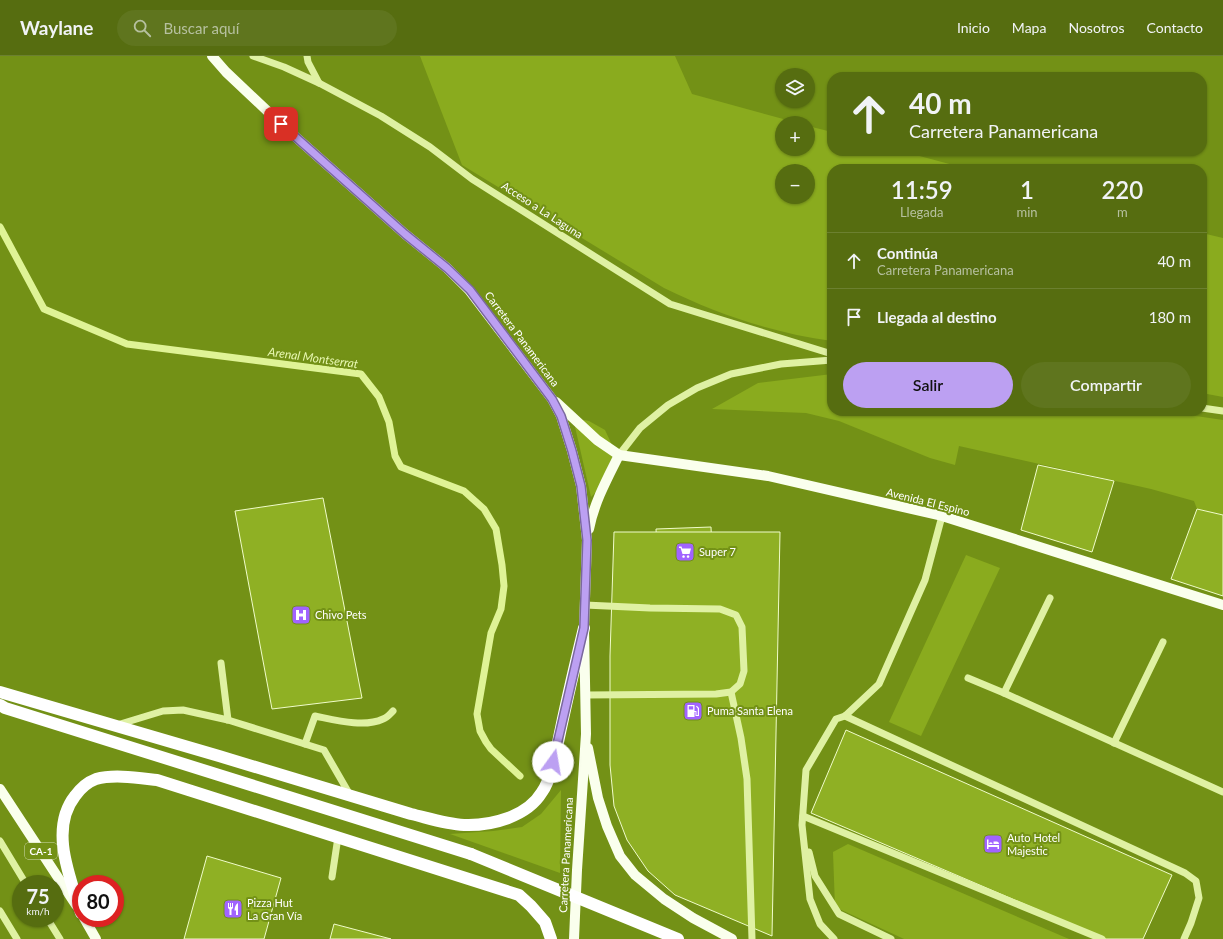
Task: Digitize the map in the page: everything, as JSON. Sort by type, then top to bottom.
[{"type":"highway","points":[[0,692],[417,816],[464,825],[487,823],[499,821],[516,815],[531,805],[542,793],[553,762],[584,628]]},
{"type":"highway","points":[[0,705],[5,708],[471,854],[678,939]]},
{"type":"highway","points":[[72,884],[63,850],[62,825],[69,802],[80,788],[96,779],[134,777],[157,780],[519,895],[545,922],[551,939]]},
{"type":"main road","name":"Carretera Panamericana","points":[[212,56],[226,72],[281,124],[405,234],[447,268],[470,290],[552,399],[561,416],[572,451],[582,492],[587,540],[584,628],[586,734],[574,939]]},
{"type":"main road","name":"Avenida El Espino","points":[[552,399],[598,440],[619,456],[768,476],[942,516],[1223,605]]},
{"type":"main road","points":[[587,540],[592,516],[609,474],[619,456]]},
{"type":"main road","points":[[586,734],[598,798],[607,826],[620,856],[636,875],[664,899],[693,918],[732,939]]},
{"type":"main road","name":"CA-1","points":[[0,789],[72,899]]},
{"type":"main road","points":[[89,927],[96,939]]},
{"type":"street","name":"Acceso a La Laguna","points":[[253,56],[284,67],[319,83],[381,116],[430,147],[472,179],[670,304],[827,352]]},
{"type":"street","points":[[307,56],[308,62],[319,83]]},
{"type":"street","points":[[619,456],[640,428],[668,405],[697,388],[731,374],[781,364],[827,360]]},
{"type":"street","points":[[1207,409],[1223,411]]},
{"type":"street","points":[[834,939],[820,924],[810,899],[802,824],[806,770],[836,720],[845,716],[879,684],[925,580],[942,516]]},
{"type":"street","points":[[1004,693],[1050,598]]},
{"type":"street","points":[[585,605],[720,609],[736,615],[742,627],[744,671],[740,684],[731,692],[716,694],[586,695]]},
{"type":"street","points":[[1114,743],[1163,642]]},
{"type":"street","points":[[221,663],[228,720]]},
{"type":"street","points":[[968,678],[1223,792]]},
{"type":"street","points":[[731,692],[741,738],[747,779],[752,939]]},
{"type":"street","points":[[115,725],[163,710],[183,710],[228,720],[324,750],[350,795]]},
{"type":"street","points":[[305,744],[315,716],[350,723],[374,722],[385,719],[393,711]]},
{"type":"street","points":[[845,716],[1185,873],[1196,881],[1199,898],[1184,939]]},
{"type":"street","points":[[803,816],[1102,939]]},
{"type":"street","points":[[802,824],[815,876],[839,914],[891,939]]},
{"type":"street","points":[[332,876],[338,837]]},
{"type":"street","points":[[0,841],[21,875]]},
{"type":"street","points":[[0,911],[17,939]]},
{"type":"street","points":[[53,927],[60,939]]},
{"type":"green space","points":[[420,56],[675,56],[692,94],[775,117],[775,156],[815,156],[815,128],[827,131],[827,156],[920,156],[949,164],[827,164],[827,340],[767,328],[725,314],[664,288],[462,165]]},
{"type":"green space","points":[[1207,234],[1223,238],[1223,397],[1207,394]]},
{"type":"green space","points":[[827,375],[827,416],[1196,416],[1223,420],[1223,515],[1197,509],[1194,501],[1151,489],[959,446],[955,465],[930,458],[839,421],[806,413],[712,409],[758,383]]},
{"type":"green space","points":[[573,418],[589,421],[605,430],[612,445],[612,458],[597,491],[591,497]]},
{"type":"green space","points":[[966,555],[1000,568],[921,736],[889,722]]},
{"type":"green space","points":[[561,790],[560,873],[450,834],[522,827],[541,814]]},
{"type":"green space","points":[[848,844],[1069,939],[904,939],[835,907],[833,852]]},
{"type":"building","points":[[1038,465],[1114,481],[1092,552],[1021,530]]},
{"type":"building","name":"Chivo Pets","points":[[323,498],[362,698],[272,709],[235,511]]},
{"type":"building","points":[[1197,509],[1223,515],[1223,596],[1171,579]]},
{"type":"building","name":"Super 7","points":[[711,527],[713,575],[658,577],[656,529]]},
{"type":"building","name":"Puma Santa Elena","points":[[614,532],[780,532],[772,936],[675,895],[648,871],[627,840],[614,806],[610,765],[610,656]]},
{"type":"building","name":"Auto Hotel Majestic","points":[[846,730],[1172,875],[1143,939],[1106,939],[811,813]]},
{"type":"building","name":"Pizza Hut La Gran Vía","points":[[207,856],[281,878],[264,939],[184,939]]},
{"type":"building","points":[[334,924],[391,939],[330,939]]},
{"type":"waterway","name":"Arenal Montserrat","points":[[0,227],[44,309],[127,344],[361,374],[379,397],[389,422],[395,456],[401,467],[464,491],[484,509],[496,529],[504,586],[501,609],[491,633],[477,714],[480,731],[486,742],[491,749],[520,776]]},
{"type":"place","name":"Super 7","points":[[685,552]]},
{"type":"place","name":"Chivo Pets","points":[[301,615]]},
{"type":"place","name":"Puma Santa Elena","points":[[693,711]]},
{"type":"place","name":"Auto Hotel Majestic","points":[[993,844]]},
{"type":"place","name":"Pizza Hut La Gran Vía","points":[[233,909]]},
{"type":"route","points":[[281,124],[405,234],[447,268],[470,290],[552,399],[561,416],[581,486],[587,540],[584,628],[553,762]]}]
